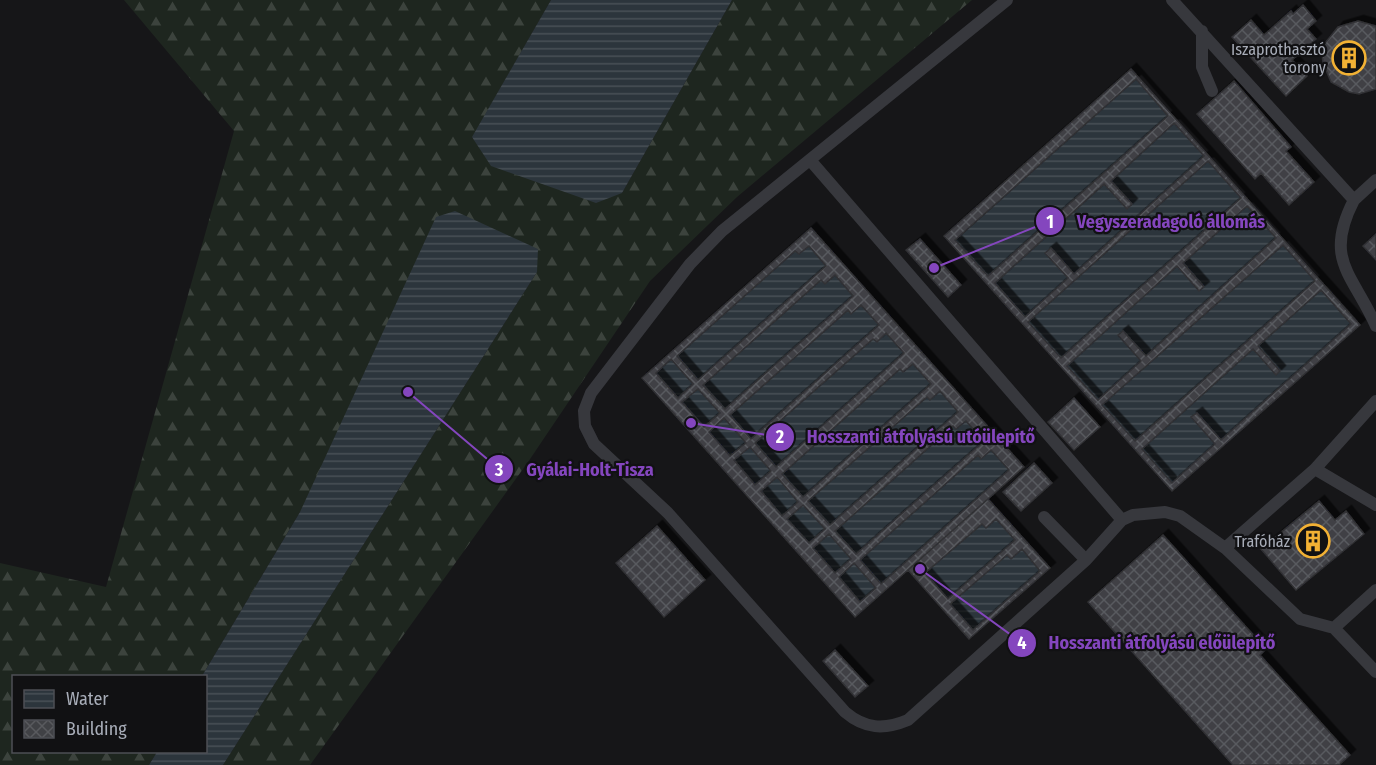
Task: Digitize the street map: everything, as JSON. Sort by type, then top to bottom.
[{"type":"lane","points":[[1007,0],[722,231],[690,264],[591,393],[584,411],[585,426],[594,444],[669,513],[845,712],[855,720],[871,727],[891,727],[908,720],[1086,560],[1122,520],[1149,512],[1180,516],[1224,548],[1300,620],[1335,628],[1376,672]]},
{"type":"lane","points":[[1172,0],[1354,200]]},
{"type":"lane","points":[[1202,31],[1202,67],[1212,91]]},
{"type":"lane","points":[[810,160],[1122,520]]},
{"type":"lane","points":[[1376,180],[1354,200],[1344,220],[1339,249],[1344,266],[1376,326]]},
{"type":"lane","points":[[1224,548],[1316,469],[1376,401]]},
{"type":"lane","points":[[1316,469],[1376,506]]},
{"type":"lane","points":[[1044,517],[1086,560]]},
{"type":"lane","points":[[1335,628],[1376,590]]},
{"type":"green space","points":[[124,0],[551,0],[472,138],[622,193],[732,0],[972,0],[737,197],[650,281],[528,462],[310,765],[223,765],[537,272],[300,512],[203,675],[12,675],[12,753],[156,753],[149,765],[0,765],[0,563],[106,587],[234,131]]},
{"type":"water","points":[[551,0],[732,0],[622,193],[596,203],[491,166],[472,137]]},
{"type":"water","points":[[1136,79],[1168,116],[988,276],[956,240]]},
{"type":"water","points":[[1174,123],[1204,156],[1074,274],[1050,248],[1046,253],[1068,278],[1025,317],[995,283],[1104,184],[1127,208],[1132,205],[1111,181]]},
{"type":"water","points":[[1208,161],[1241,198],[1061,358],[1028,322]]},
{"type":"water","points":[[1247,206],[1276,238],[1146,356],[1123,331],[1118,336],[1141,361],[1098,400],[1067,366],[1177,266],[1200,291],[1204,286],[1183,263]]},
{"type":"water","points":[[455,211],[538,249],[537,272],[223,765],[149,765],[156,753],[207,753],[207,675],[203,675],[300,512],[436,217]]},
{"type":"water","points":[[1283,245],[1315,281],[1135,441],[1102,405]]},
{"type":"water","points":[[809,246],[826,266],[698,380],[677,356],[795,251],[799,254]]},
{"type":"water","points":[[835,275],[853,296],[725,409],[703,385],[821,280],[825,284]]},
{"type":"water","points":[[1321,290],[1351,324],[1221,440],[1197,413],[1192,417],[1215,444],[1172,483],[1142,449],[1253,349],[1275,374],[1280,371],[1258,346]]},
{"type":"water","points":[[861,305],[879,325],[751,439],[730,415],[848,310]]},
{"type":"water","points":[[886,333],[904,353],[776,467],[755,443],[873,339],[877,342]]},
{"type":"water","points":[[671,359],[693,384],[678,398],[656,373]]},
{"type":"water","points":[[913,364],[931,384],[803,497],[782,474],[900,369],[904,372]]},
{"type":"water","points":[[698,389],[720,413],[704,427],[682,402]]},
{"type":"water","points":[[940,391],[958,412],[830,525],[808,501],[927,397],[930,400]]},
{"type":"water","points":[[724,418],[746,443],[730,456],[709,432]]},
{"type":"water","points":[[966,421],[984,441],[856,554],[835,531],[953,426],[956,429]]},
{"type":"water","points":[[750,447],[771,471],[755,485],[734,460]]},
{"type":"water","points":[[991,450],[1009,470],[881,584],[860,560],[978,455],[981,458]]},
{"type":"water","points":[[777,477],[798,502],[782,516],[761,491]]},
{"type":"water","points":[[803,505],[825,529],[809,543],[787,519]]},
{"type":"water","points":[[996,519],[1015,540],[948,599],[925,573],[982,524],[986,528]]},
{"type":"water","points":[[829,534],[851,559],[835,573],[813,548]]},
{"type":"water","points":[[1022,549],[1040,571],[973,630],[950,604],[1007,555],[1011,559]]},
{"type":"water","points":[[854,563],[876,588],[860,602],[839,577]]},
{"type":"building","points":[[1303,5],[1316,21],[1307,29],[1316,39],[1292,60],[1307,76],[1286,96],[1232,37],[1251,20],[1264,35],[1291,11],[1293,14]]},
{"type":"building","name":"Iszaprothasztó torony","points":[[1358,21],[1376,26],[1376,89],[1359,94],[1349,92],[1331,82],[1323,63],[1322,53],[1325,43],[1338,27]]},
{"type":"building","points":[[1131,69],[1360,325],[1172,491],[944,236]],"holes":[[[1136,79],[1168,116],[988,276],[955,240]],[[1174,123],[1204,156],[1074,274],[1051,248],[1045,253],[1068,278],[1025,317],[995,283],[1104,184],[1127,209],[1132,204],[1111,181]],[[1208,161],[1241,198],[1061,358],[1028,322]],[[1247,206],[1276,238],[1146,356],[1123,331],[1118,335],[1141,361],[1098,400],[1067,366],[1177,266],[1199,291],[1204,287],[1183,263]],[[1283,245],[1315,281],[1135,441],[1102,405]],[[1321,290],[1351,324],[1221,440],[1197,413],[1191,417],[1215,444],[1172,483],[1142,449],[1253,349],[1276,375],[1280,371],[1258,346]]]},
{"type":"building","points":[[1234,81],[1291,147],[1286,151],[1314,182],[1289,205],[1261,173],[1255,179],[1197,114]]},
{"type":"building","points":[[811,228],[1024,467],[855,617],[642,378]],"holes":[[[809,246],[826,266],[698,380],[677,356],[795,251],[799,254]],[[835,275],[853,296],[725,409],[703,385],[821,280],[825,284]],[[861,305],[879,325],[751,439],[730,415],[848,310],[851,314]],[[886,333],[904,353],[776,467],[755,443],[873,339],[877,342]],[[671,359],[693,384],[678,398],[656,373]],[[913,364],[931,384],[803,497],[782,474],[900,369],[903,372]],[[698,389],[720,413],[704,427],[682,402]],[[940,391],[958,412],[830,525],[808,501],[927,397],[930,400]],[[724,418],[746,443],[730,456],[709,432]],[[966,421],[984,441],[856,554],[835,531],[953,426],[956,429]],[[750,447],[771,471],[755,485],[734,460]],[[991,450],[1009,470],[881,584],[860,560],[978,455],[981,459]],[[777,477],[798,502],[782,516],[761,491]],[[803,505],[825,529],[809,543],[787,519]],[[829,534],[851,559],[835,573],[813,548]],[[854,563],[876,588],[860,602],[839,577]]]},
{"type":"building","points":[[1376,234],[1376,260],[1363,246]]},
{"type":"building","points":[[920,239],[961,285],[948,297],[906,250]]},
{"type":"building","points":[[1074,398],[1100,427],[1074,450],[1048,422]]},
{"type":"building","points":[[1034,463],[1052,483],[1021,511],[1003,492]]},
{"type":"building","points":[[988,499],[1050,568],[969,639],[908,570]],"holes":[[[996,519],[1015,540],[948,599],[925,573],[982,524],[986,528]],[[1022,549],[1040,571],[973,630],[950,604],[1007,555],[1011,559]]]},
{"type":"building","name":"Trafóház","points":[[1319,501],[1335,520],[1346,511],[1364,534],[1296,590],[1261,549]]},
{"type":"building","points":[[657,526],[705,580],[664,617],[616,563]]},
{"type":"building","points":[[1163,535],[1266,649],[1260,655],[1350,755],[1339,765],[1233,765],[1088,602]]},
{"type":"building","points":[[835,650],[868,686],[855,697],[823,661]]},
{"type":"place","name":"Iszaprothasztó torony","points":[[1349,58]]},
{"type":"place","name":"Vegyszeradagoló állomás","points":[[934,268]]},
{"type":"place","name":"Gyálai-Holt-Tisza","points":[[408,392]]},
{"type":"place","name":"Hosszanti átfolyású utóülepítő","points":[[691,423]]},
{"type":"place","name":"Trafóház","points":[[1313,541]]},
{"type":"place","name":"Hosszanti átfolyású előülepítő","points":[[920,569]]}]
